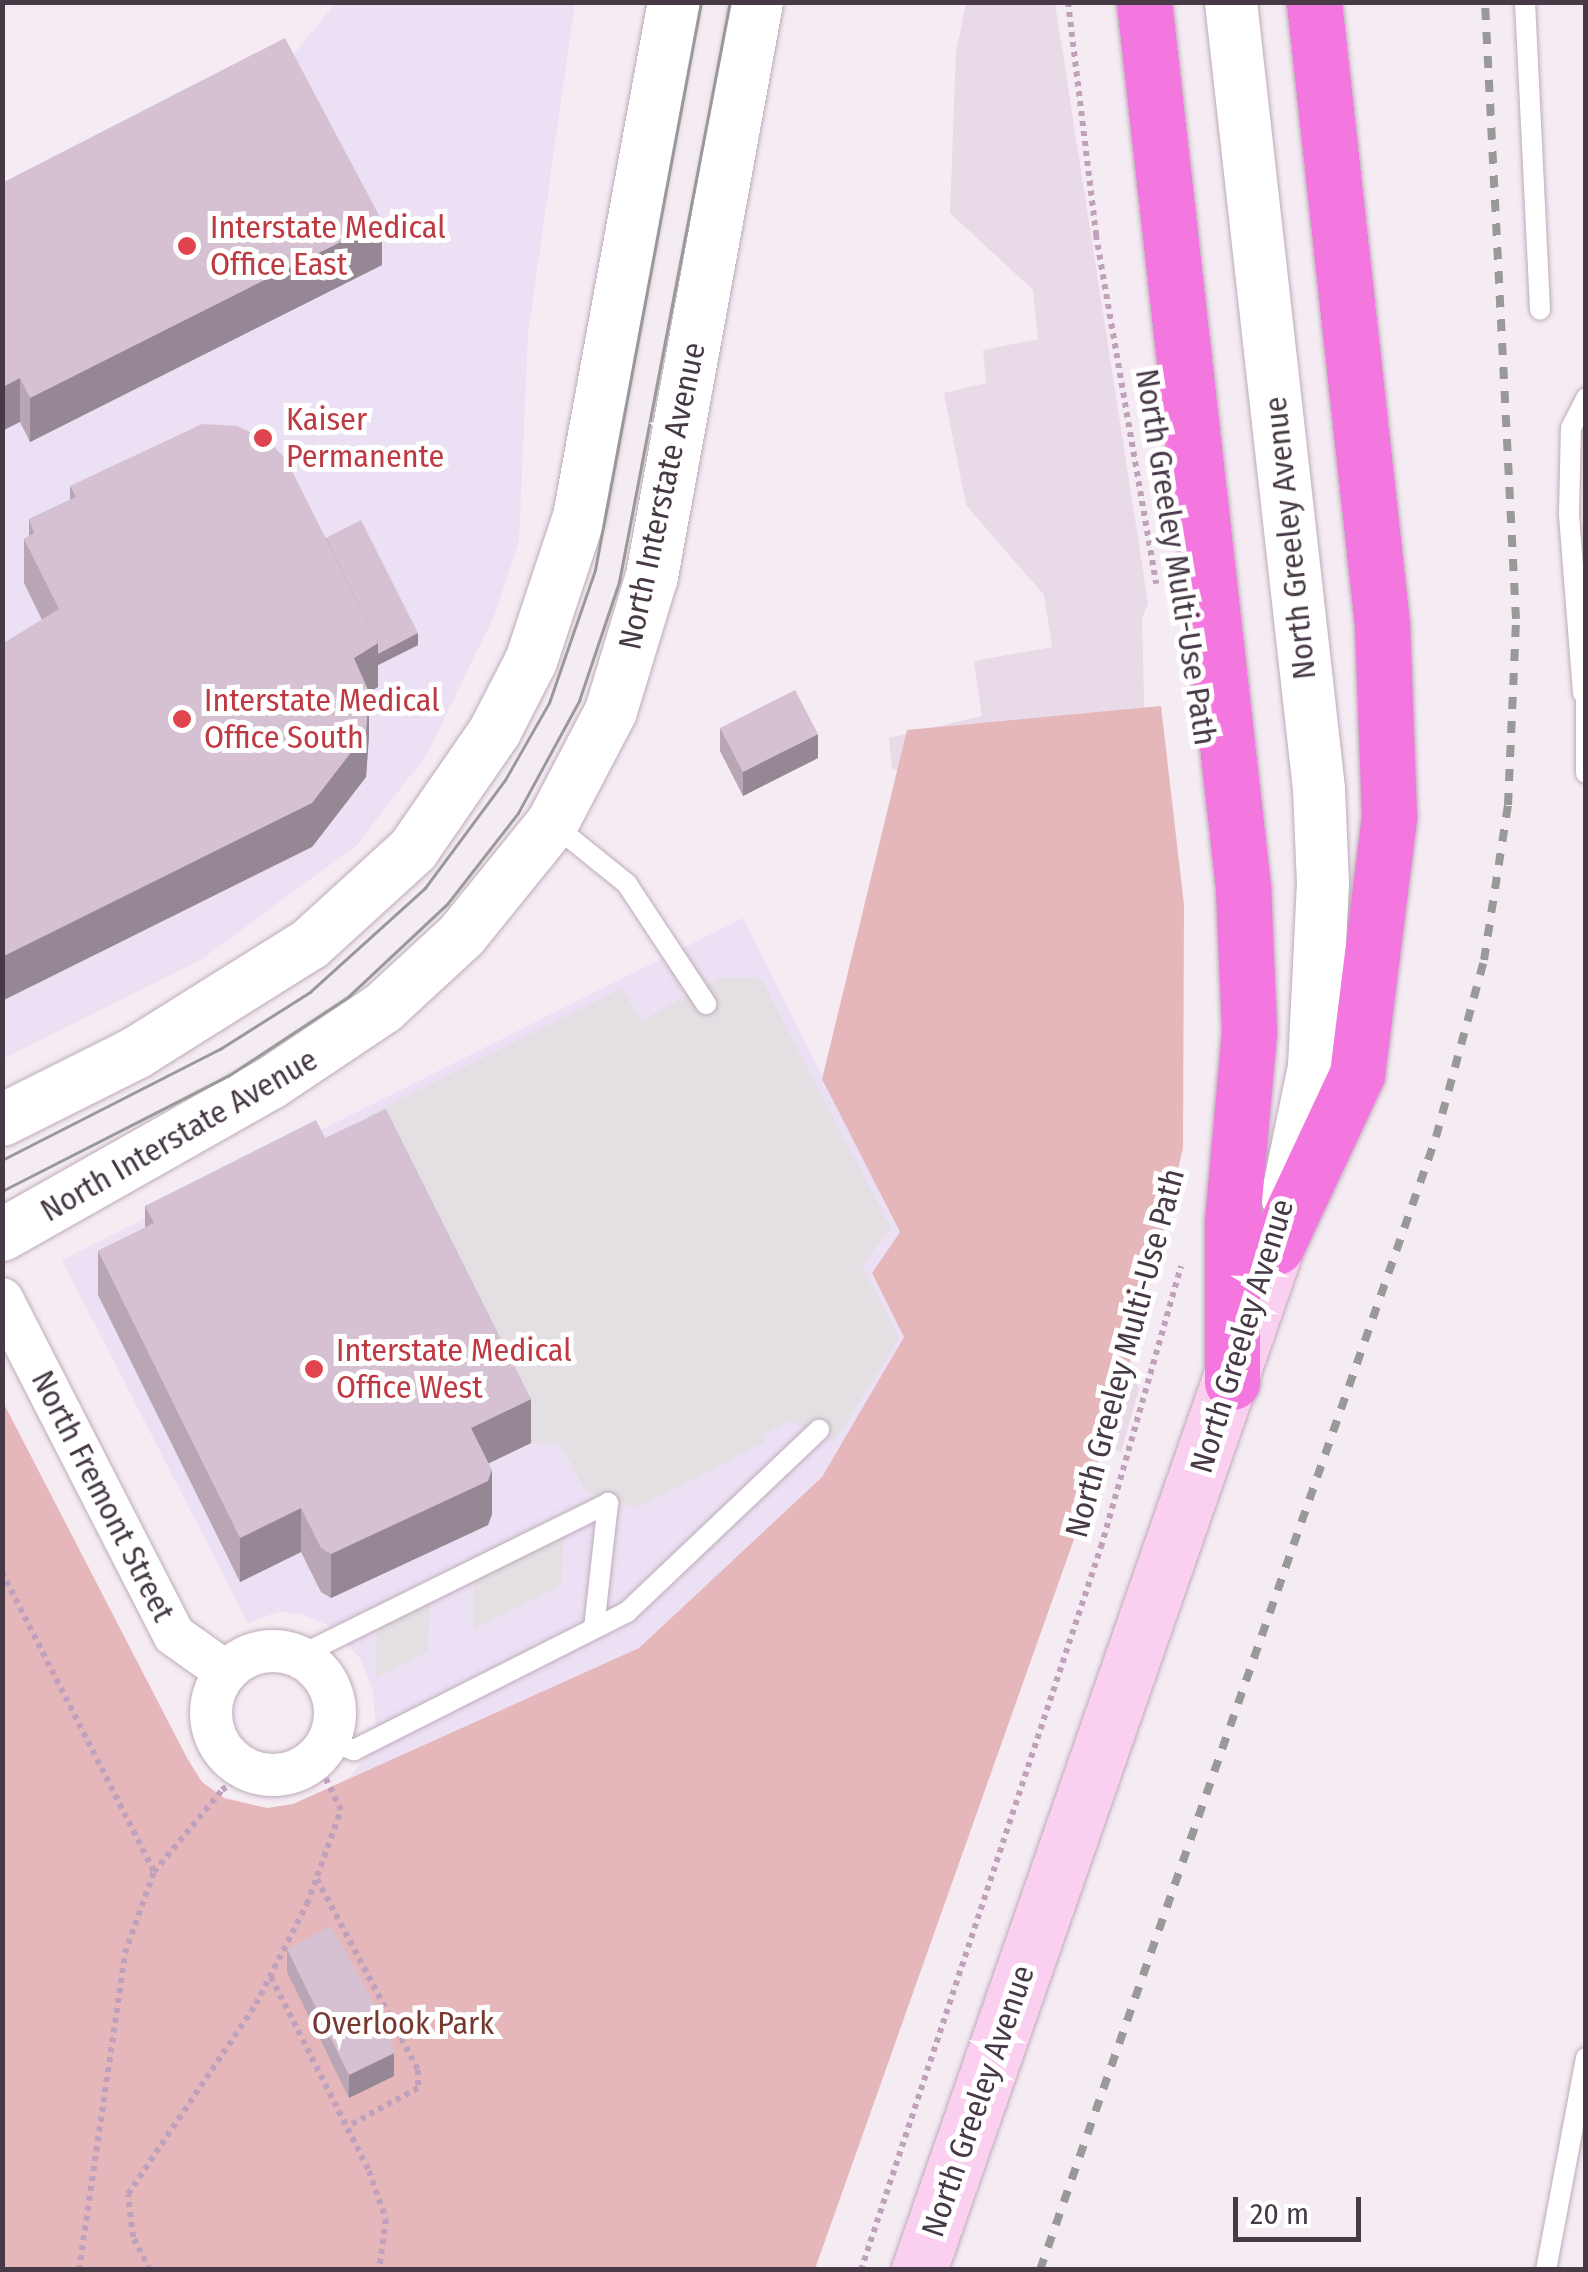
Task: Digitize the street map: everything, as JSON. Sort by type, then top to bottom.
[{"type":"highway","points":[[1144,2],[1242,888],[1250,1032],[1232,1222],[1232,1382]]},
{"type":"highway","points":[[1276,1247],[1358,1074],[1390,816],[1382,624],[1314,2]]},
{"type":"main road","name":"North Greeley Avenue","points":[[919,2270],[1276,1247]]},
{"type":"street","points":[[2,1120],[136,1053],[310,944],[412,850],[494,731],[531,661],[579,517],[674,2]]},
{"type":"street","name":"North Interstate Avenue","points":[[2,1235],[270,1084],[383,1008],[462,935],[552,824],[611,712],[652,576],[757,2]]},
{"type":"street","name":"North Greeley Avenue","points":[[1231,2],[1318,789],[1323,883],[1314,1067],[1276,1247]]},
{"type":"street","name":"North Fremont Street","points":[[2,1299],[174,1635],[226,1672]]},
{"type":"street","points":[[260,1651],[299,1656],[328,1683],[335,1722],[322,1750],[284,1774],[249,1770],[223,1749],[212,1719],[226,1672],[260,1651]]},
{"type":"lane","points":[[1525,2],[1540,310]]},
{"type":"lane","points":[[1586,398],[1570,428],[1569,514],[1584,689],[1586,773]]},
{"type":"lane","points":[[552,824],[627,884],[706,1004]]},
{"type":"lane","points":[[322,1750],[354,1750],[628,1612],[818,1430]]},
{"type":"lane","points":[[299,1656],[608,1503],[594,1628]]},
{"type":"lane","points":[[1546,2270],[1586,2058]]},
{"type":"path","name":"North Greeley Multi-Use Path","points":[[1068,2],[1096,234],[1159,602]]},
{"type":"path","name":"North Greeley Multi-Use Path","points":[[862,2270],[1101,1547],[1186,1246]]},
{"type":"path","points":[[2,1572],[154,1872]]},
{"type":"path","points":[[150,2270],[133,2237],[128,2194],[270,1976],[317,1880],[341,1810],[322,1750]]},
{"type":"path","points":[[79,2270],[124,1954],[154,1872],[222,1790],[249,1770]]},
{"type":"path","points":[[317,1880],[418,2070],[418,2088],[348,2126]]},
{"type":"path","points":[[270,1976],[348,2126],[386,2219],[379,2270]]},
{"type":"shaded area","name":"Kaiser Permanente","points":[[336,3],[575,3],[528,334],[519,542],[495,614],[427,754],[357,845],[199,961],[3,1059],[3,212],[283,67]]},
{"type":"shaded area","points":[[966,3],[1055,3],[1148,603],[1142,619],[1152,1008],[1098,1260],[1139,1389],[1121,1452],[1072,1435],[913,774],[892,769],[889,738],[982,716],[974,661],[1052,647],[1044,595],[966,505],[944,393],[986,383],[983,350],[1038,339],[1033,290],[950,213],[956,52]]},
{"type":"shaded area","points":[[743,918],[900,1232],[872,1273],[905,1337],[822,1477],[639,1648],[348,1779],[366,1757],[376,1724],[372,1687],[360,1658],[328,1625],[301,1614],[278,1612],[248,1623],[62,1260]]},
{"type":"shaded area","points":[[719,978],[761,979],[891,1228],[862,1266],[899,1338],[835,1441],[790,1421],[763,1435],[766,1442],[636,1508],[586,1492],[561,1445],[531,1443],[367,1116],[622,988],[641,1021]]},
{"type":"shaded area","points":[[564,1525],[561,1585],[473,1630],[475,1569]]},
{"type":"shaded area","points":[[430,1592],[428,1652],[376,1678],[377,1619]]},
{"type":"green space","name":"Overlook Park","points":[[1161,706],[1184,905],[1183,1148],[1139,1333],[1073,1542],[815,2269],[3,2269],[2,1400],[187,1758],[202,1782],[224,1798],[267,1808],[293,1804],[639,1648],[822,1477],[904,1337],[872,1273],[900,1232],[822,1079],[907,730]]},
{"type":"building","name":"Interstate Medical Office East","points":[[285,38],[382,221],[30,398],[20,378],[2,387],[2,183]]},
{"type":"building","name":"Interstate Medical Office South","points":[[202,424],[237,426],[266,439],[286,459],[378,643],[354,658],[369,692],[366,733],[312,803],[2,957],[2,644],[59,609],[24,539],[34,533],[29,519],[76,497],[70,486]]},
{"type":"building","points":[[361,520],[418,633],[378,654],[378,643],[326,538]]},
{"type":"building","points":[[795,690],[818,734],[743,772],[720,728]]},
{"type":"building","name":"Interstate Medical Office West","points":[[386,1109],[531,1399],[471,1428],[492,1470],[488,1481],[331,1554],[321,1548],[301,1508],[240,1538],[98,1251],[154,1223],[145,1206],[316,1120],[325,1138]]},
{"type":"building","points":[[331,1926],[387,2026],[394,2053],[349,2075],[287,1949]]},
{"type":"tram line","points":[[2,1160],[220,1049],[310,992],[425,888],[505,780],[549,703],[595,570],[701,2]]},
{"type":"tram line","points":[[2,1191],[228,1076],[348,997],[448,903],[518,813],[579,701],[619,582],[730,2]]},
{"type":"railway","points":[[1040,2270],[1436,1137],[1484,960],[1508,805],[1516,619],[1485,2]]},
{"type":"place","name":"Interstate Medical Office East","points":[[187,246]]},
{"type":"place","name":"Kaiser Permanente","points":[[263,438]]},
{"type":"place","name":"Interstate Medical Office South","points":[[182,719]]},
{"type":"place","name":"Interstate Medical Office West","points":[[314,1369]]}]
